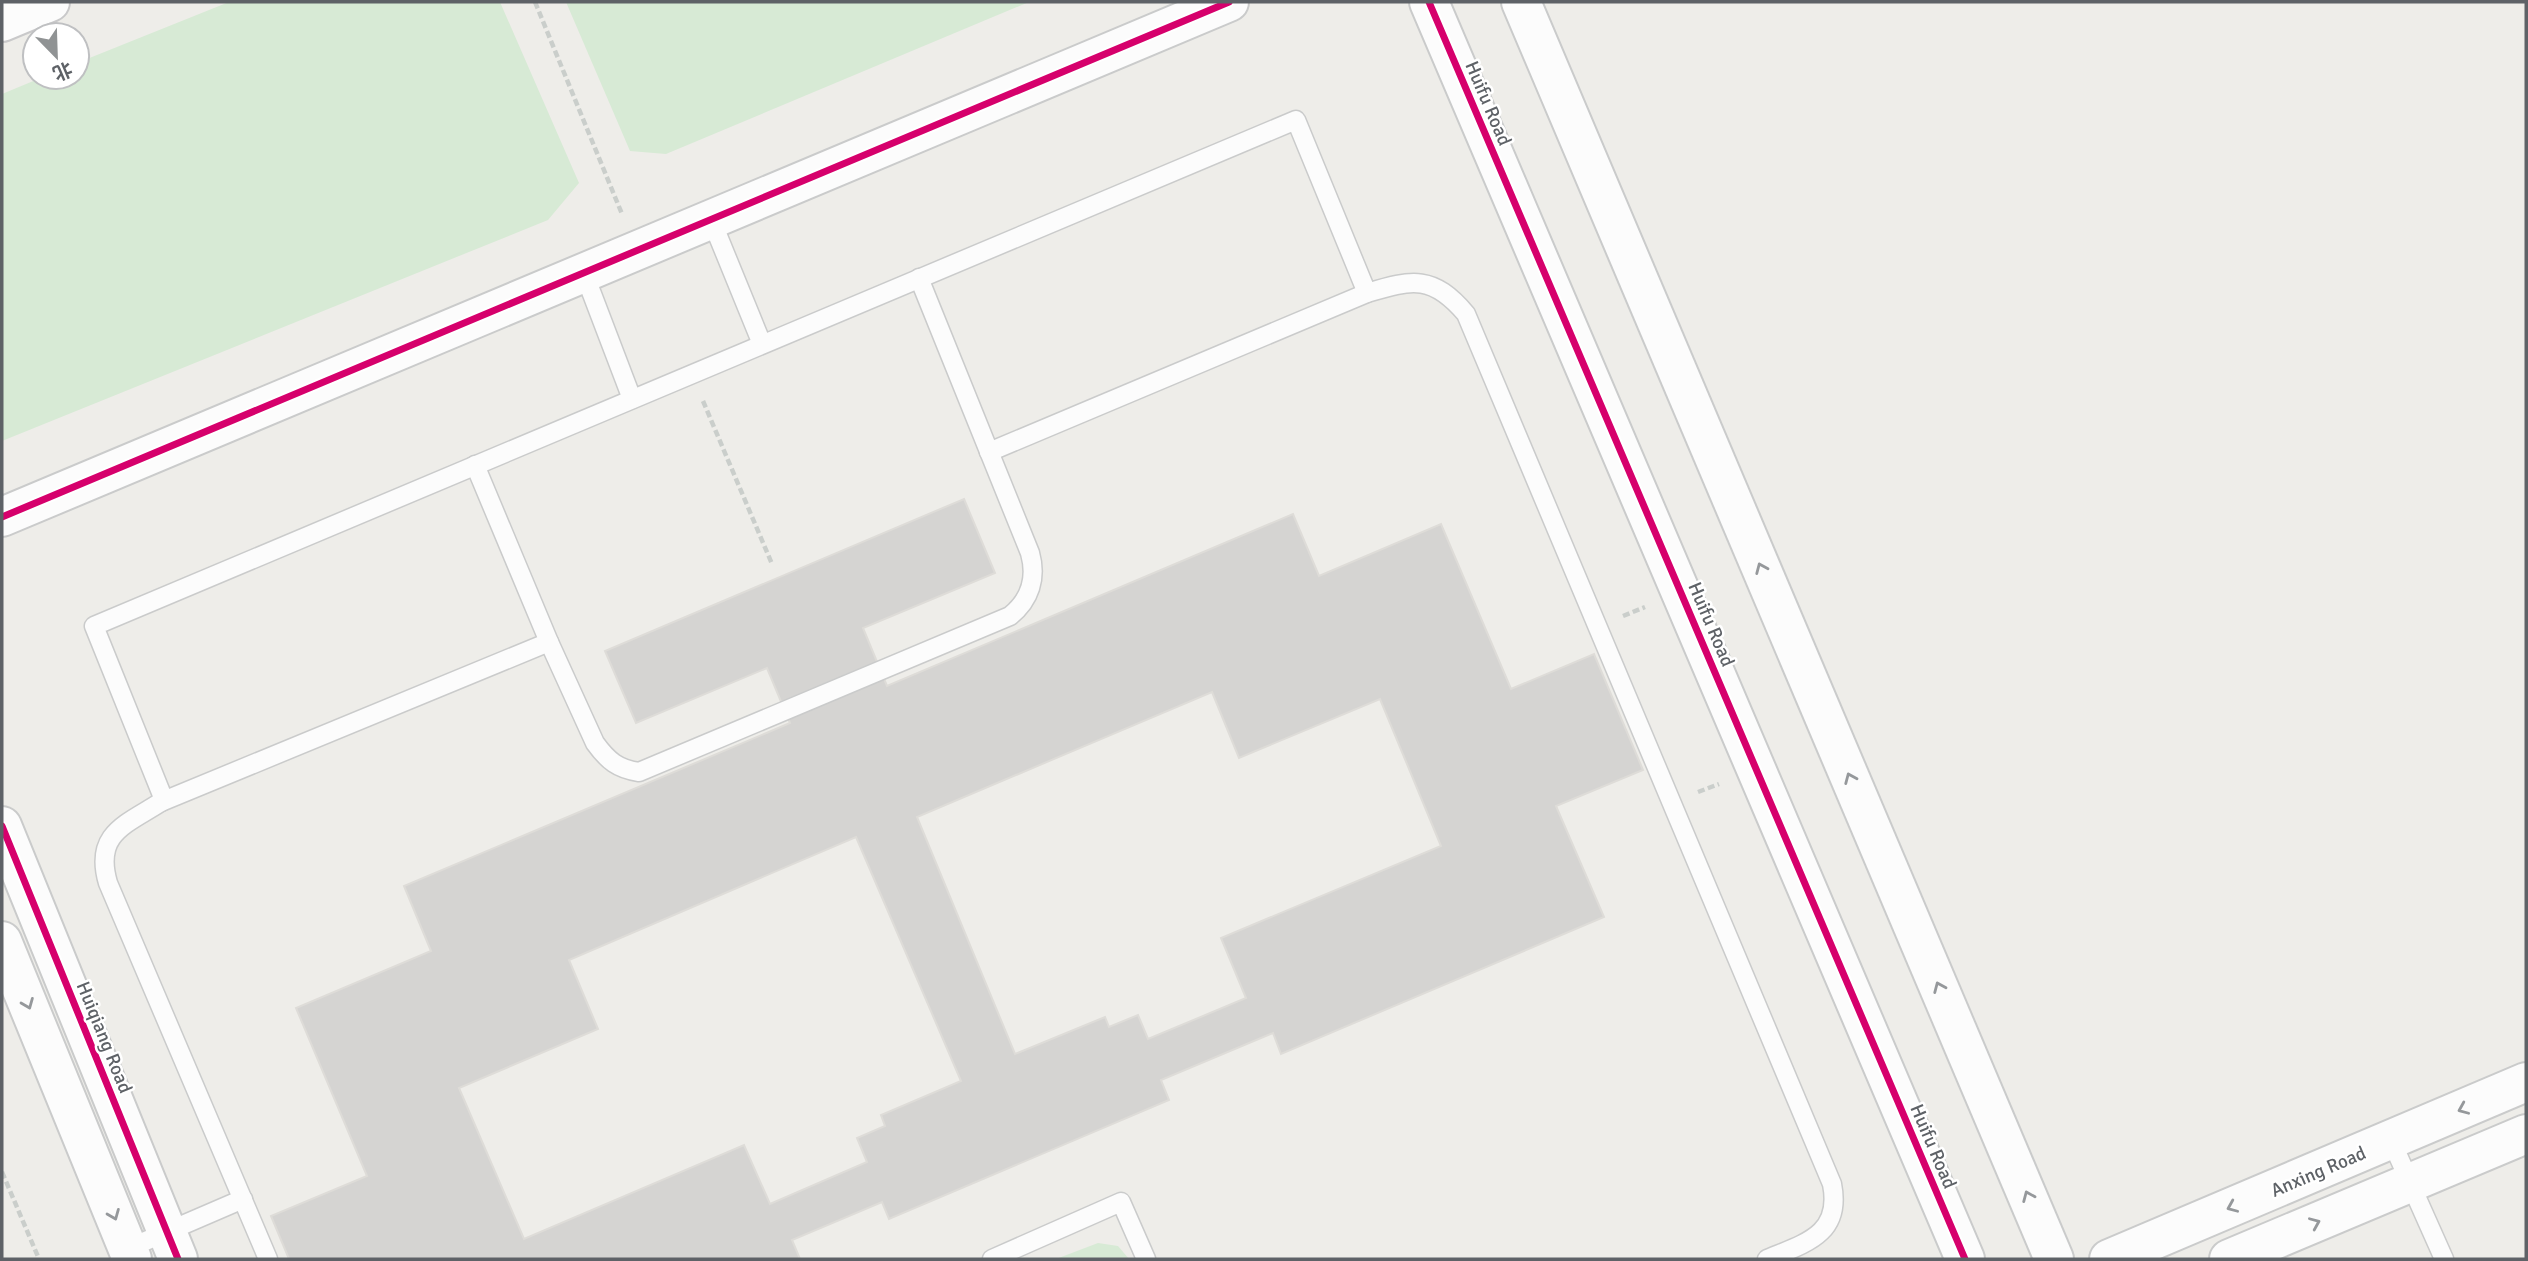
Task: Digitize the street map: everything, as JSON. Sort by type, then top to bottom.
[{"type":"street","points":[[2,22],[50,2]]},
{"type":"street","points":[[2,517],[1228,2]]},
{"type":"street","name":"Huifu Road","points":[[1429,2],[1965,1259]]},
{"type":"street","points":[[1521,2],[2054,1259]]},
{"type":"street","name":"Huiqiang Road","points":[[2,826],[173,1246]]},
{"type":"street","points":[[2,941],[130,1254]]},
{"type":"street","name":"Anxing Road","points":[[2109,1259],[2526,1082]]},
{"type":"street","points":[[2230,1259],[2526,1134]]},
{"type":"lane","points":[[162,802],[164,800],[94,626],[475,465],[1296,120],[1367,293]]},
{"type":"lane","points":[[711,219],[762,344]]},
{"type":"lane","points":[[584,273],[632,399]]},
{"type":"lane","points":[[475,465],[549,642],[595,743],[616,767],[639,772],[1010,616],[1022,606],[1032,585],[1033,564],[919,278]]},
{"type":"lane","points":[[989,452],[1367,293],[1396,284],[1437,286],[1452,297],[1466,314],[1832,1184],[1835,1197],[1828,1226],[1816,1237],[1767,1259]]},
{"type":"lane","points":[[268,1259],[107,883],[103,866],[107,842],[125,823],[162,802],[549,642]]},
{"type":"lane","points":[[2391,1140],[2444,1259]]},
{"type":"lane","points":[[130,1254],[173,1246],[243,1199]]},
{"type":"lane","points":[[992,1259],[1121,1202],[1146,1259]]},
{"type":"path","points":[[535,2],[637,251]]},
{"type":"path","points":[[692,374],[772,564]]},
{"type":"path","points":[[1598,626],[1681,592]]},
{"type":"path","points":[[1672,803],[1756,769]]},
{"type":"path","points":[[2,1172],[39,1259]]},
{"type":"green space","points":[[229,2],[500,2],[579,183],[548,220],[2,441],[2,94],[21,86],[21,91],[91,91],[91,57]]},
{"type":"green space","points":[[566,2],[1029,2],[666,154],[630,151]]},
{"type":"green space","points":[[1098,1243],[1118,1246],[1129,1259],[1056,1259]]},
{"type":"building","points":[[964,499],[995,573],[863,628],[887,686],[1293,514],[1319,576],[1441,524],[1511,689],[1594,654],[1643,770],[1556,806],[1604,917],[1281,1054],[1273,1033],[1161,1080],[1169,1100],[889,1219],[882,1202],[792,1240],[800,1259],[289,1259],[271,1216],[367,1176],[296,1008],[431,951],[404,886],[790,723],[767,668],[636,723],[605,651]],"holes":[[[1212,692],[1239,758],[1380,699],[1441,846],[1221,938],[1246,998],[1148,1039],[1138,1015],[1109,1027],[1105,1017],[1015,1054],[917,817]],[[856,837],[961,1081],[881,1115],[885,1126],[857,1138],[867,1162],[770,1204],[744,1145],[524,1239],[459,1088],[598,1029],[569,960]]]},
{"type":"cycle path","points":[[2,517],[1229,2]]},
{"type":"cycle path","points":[[1429,2],[1965,1259]]},
{"type":"cycle path","points":[[2,826],[178,1259]]}]
